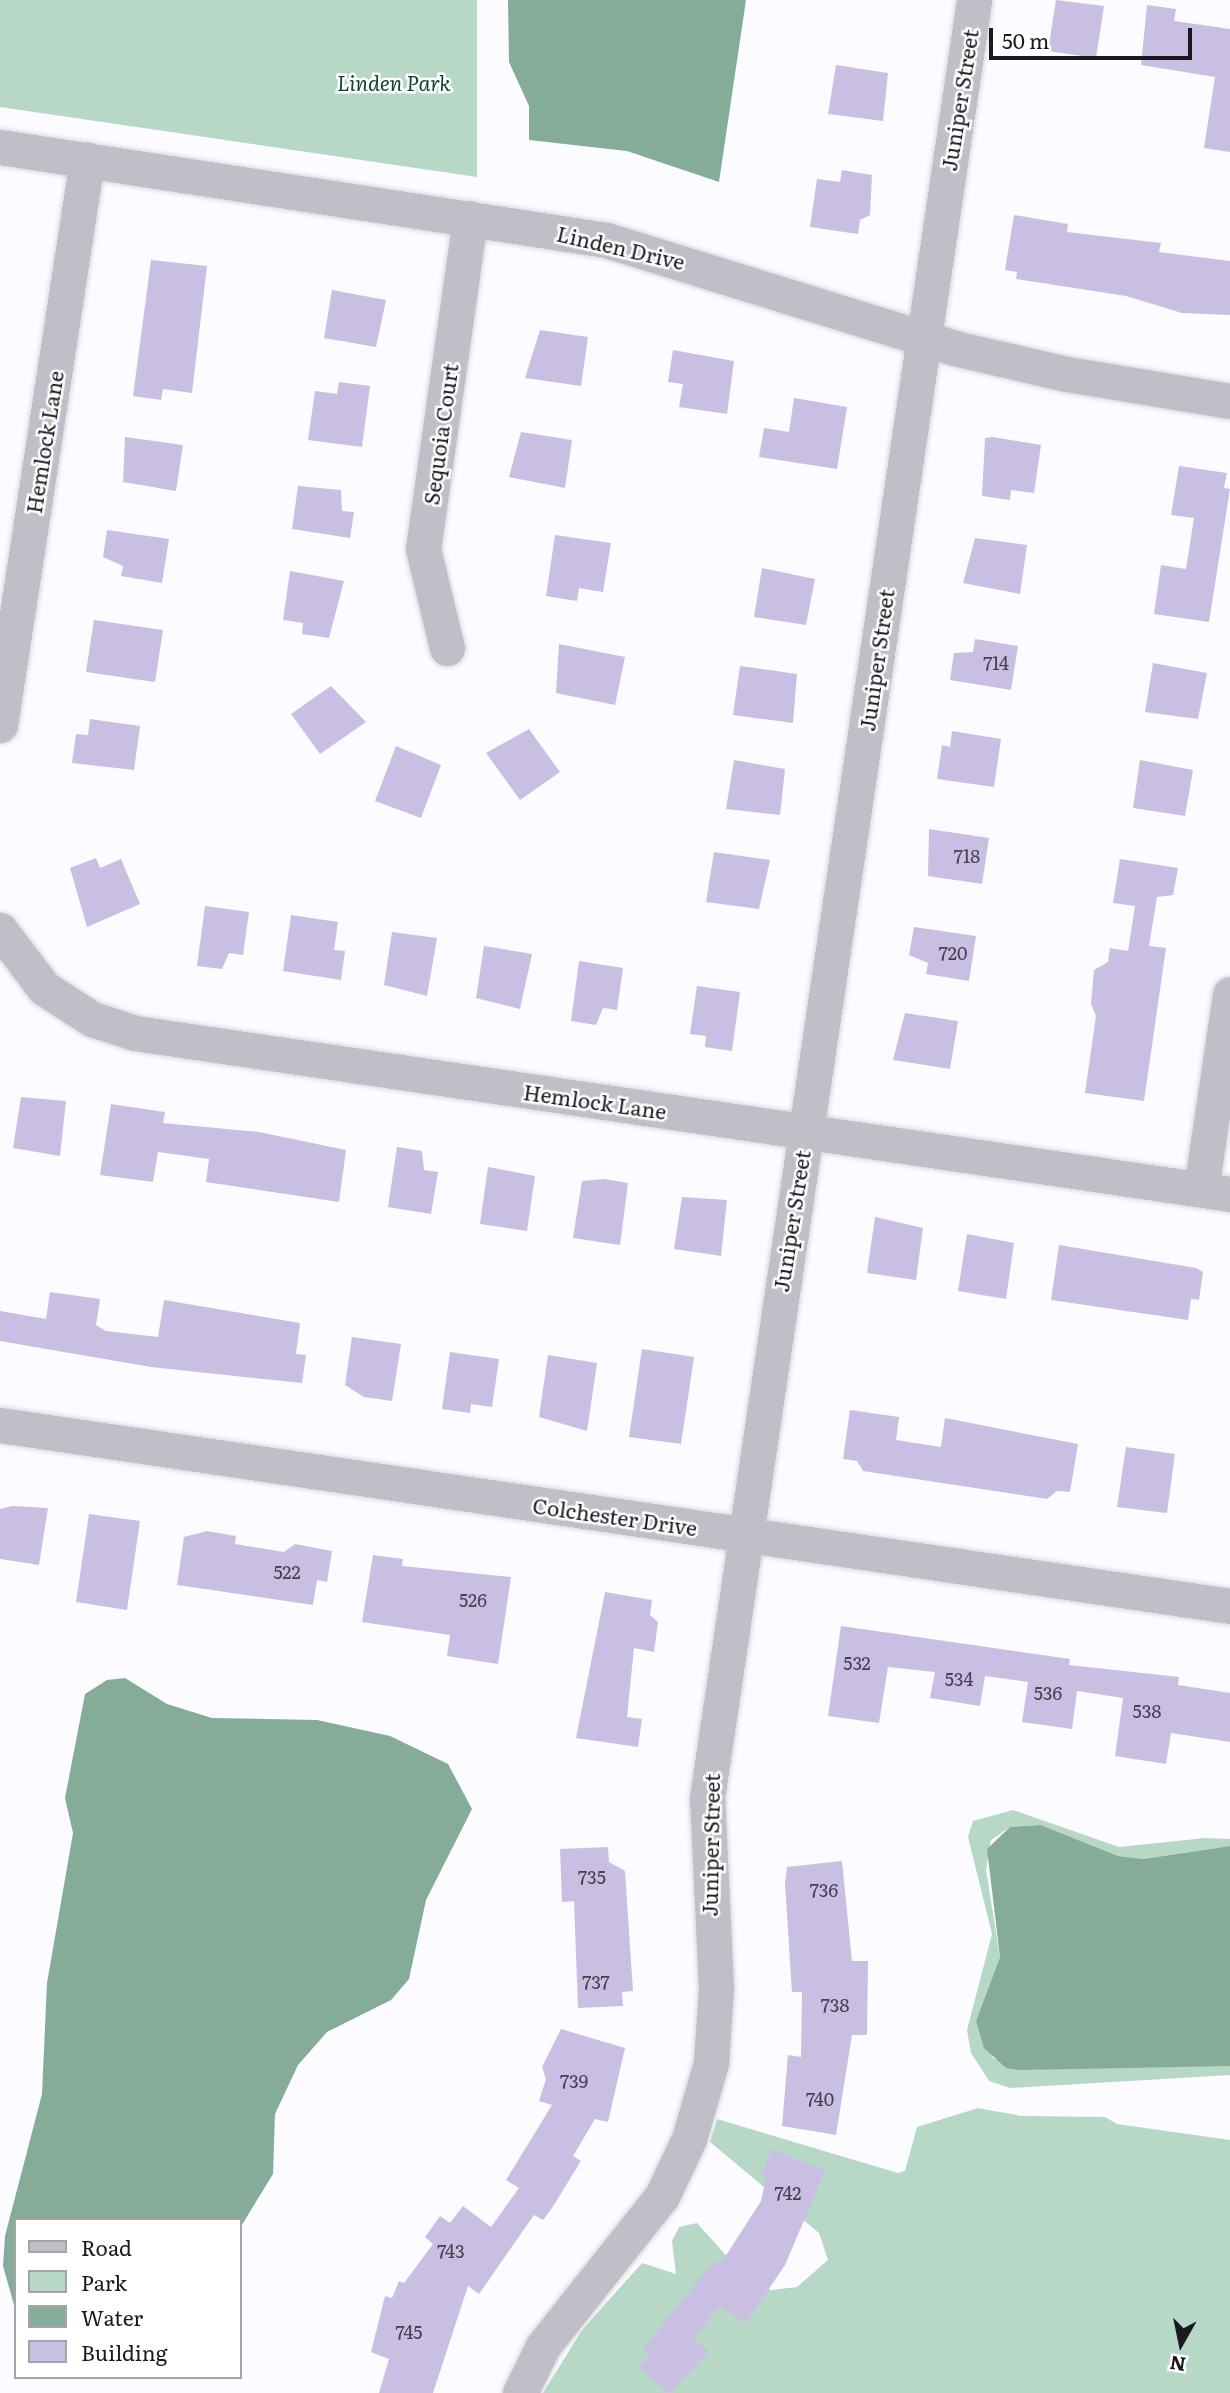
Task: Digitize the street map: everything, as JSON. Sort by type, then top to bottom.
[{"type":"street","name":"Juniper Street","points":[[520,2393],[559,2325],[662,2196],[689,2139],[710,2063],[716,1987],[707,1798],[974,0]]},
{"type":"street","name":"Linden Drive","points":[[0,147],[470,218],[676,258],[923,340],[1067,374],[1230,401]]},
{"type":"street","name":"Hemlock Lane","points":[[0,725],[87,160]]},
{"type":"street","name":"Sequoia Court","points":[[447,648],[423,549],[470,218]]},
{"type":"street","name":"Hemlock Lane","points":[[0,930],[9,967],[66,1004],[144,1035],[1216,1192]]},
{"type":"street","points":[[1216,1192],[1230,994]]},
{"type":"street","name":"Colchester Drive","points":[[0,1425],[1230,1606]]},
{"type":"green space","name":"Linden Park","points":[[0,0],[477,0],[477,177],[0,107]]},
{"type":"green space","points":[[1013,1810],[1119,1847],[1205,1838],[1230,1839],[1230,1846],[1143,1859],[1118,1856],[1041,1825],[1010,1827],[991,1840],[986,1870],[1000,1957],[976,2021],[993,2058],[1020,2070],[1173,2063],[1230,2066],[1230,2075],[1010,2088],[989,2081],[971,2053],[967,2030],[992,1934],[968,1837],[973,1821]]},
{"type":"green space","points":[[978,2108],[1022,2116],[1105,2117],[1117,2124],[1230,2140],[1230,2393],[543,2393],[582,2330],[642,2263],[676,2274],[672,2241],[679,2227],[697,2223],[749,2281],[771,2290],[797,2287],[828,2260],[819,2233],[710,2142],[717,2119],[898,2173],[905,2171],[917,2127]]},
{"type":"water","points":[[508,0],[746,0],[719,182],[627,151],[529,140],[529,106],[509,62]]},
{"type":"water","points":[[125,1678],[167,1704],[212,1718],[317,1720],[390,1736],[448,1764],[472,1809],[426,1900],[409,1979],[391,2000],[327,2032],[298,2065],[275,2114],[273,2174],[242,2225],[242,2218],[14,2218],[14,2305],[3,2266],[5,2236],[42,2094],[47,1983],[73,1833],[65,1798],[85,1694],[107,1680]]},
{"type":"water","points":[[1041,1825],[1118,1856],[1143,1859],[1230,1846],[1230,2066],[1020,2070],[1006,2068],[984,2048],[976,2021],[1000,1957],[987,1849],[1010,1827]]},
{"type":"building","points":[[1056,0],[1104,6],[1096,58],[1048,51]]},
{"type":"building","points":[[1147,5],[1176,9],[1174,21],[1230,29],[1230,152],[1204,148],[1215,77],[1141,65]]},
{"type":"building","points":[[836,65],[888,73],[883,121],[828,114]]},
{"type":"building","points":[[842,170],[872,175],[870,215],[860,220],[858,234],[810,227],[817,179],[840,182]]},
{"type":"building","points":[[1014,215],[1068,224],[1067,232],[1161,243],[1159,252],[1230,261],[1230,315],[1182,313],[1126,296],[1016,279],[1017,272],[1005,270]]},
{"type":"building","points":[[151,260],[207,266],[192,393],[163,389],[161,400],[133,396]]},
{"type":"building","points":[[332,290],[386,300],[376,347],[324,338]]},
{"type":"building","points":[[540,330],[588,337],[581,386],[525,378]]},
{"type":"building","points":[[673,350],[734,361],[727,414],[679,407],[683,384],[668,382]]},
{"type":"building","points":[[339,382],[370,386],[362,447],[308,440],[315,391],[337,394]]},
{"type":"building","points":[[794,398],[847,407],[837,469],[759,457],[764,428],[789,432]]},
{"type":"building","points":[[521,432],[572,440],[565,488],[509,477]]},
{"type":"building","points":[[125,437],[183,445],[176,491],[123,482]]},
{"type":"building","points":[[985,438],[1041,445],[1034,493],[1011,490],[1010,500],[982,496]]},
{"type":"building","points":[[1179,466],[1227,473],[1224,488],[1230,489],[1209,622],[1154,614],[1161,565],[1186,569],[1194,518],[1171,515]]},
{"type":"building","points":[[298,486],[341,490],[342,511],[354,512],[350,538],[292,529]]},
{"type":"building","points":[[107,530],[169,539],[162,583],[121,576],[123,566],[103,557]]},
{"type":"building","points":[[555,535],[611,543],[603,592],[579,588],[577,601],[546,596]]},
{"type":"building","points":[[975,538],[1027,545],[1020,594],[963,583]]},
{"type":"building","points":[[762,568],[815,579],[806,625],[754,617]]},
{"type":"building","points":[[290,571],[344,581],[329,638],[302,634],[303,623],[283,620]]},
{"type":"building","points":[[94,620],[163,630],[155,682],[86,672]]},
{"type":"building","points":[[975,639],[1018,646],[1011,690],[950,680],[954,653],[973,652]]},
{"type":"building","points":[[559,644],[625,657],[615,705],[556,693]]},
{"type":"building","points":[[1153,663],[1207,673],[1198,719],[1145,712]]},
{"type":"building","points":[[740,666],[797,674],[793,723],[733,715]]},
{"type":"building","points":[[331,686],[366,722],[320,754],[291,714]]},
{"type":"building","points":[[90,719],[140,726],[134,770],[72,763],[76,734],[88,735]]},
{"type":"building","points":[[529,729],[560,772],[520,800],[486,753]]},
{"type":"building","points":[[952,731],[1001,739],[994,787],[937,779],[942,745],[950,747]]},
{"type":"building","points":[[396,746],[441,765],[421,818],[375,801]]},
{"type":"building","points":[[734,760],[785,769],[780,815],[726,809]]},
{"type":"building","points":[[1140,760],[1193,770],[1185,816],[1133,808]]},
{"type":"building","points":[[929,829],[989,838],[982,884],[928,876]]},
{"type":"building","points":[[714,852],[770,860],[759,909],[706,902]]},
{"type":"building","points":[[96,858],[100,868],[121,859],[140,904],[87,927],[70,868]]},
{"type":"building","points":[[1120,859],[1178,868],[1173,895],[1157,897],[1149,946],[1166,948],[1144,1101],[1085,1093],[1096,1016],[1091,1004],[1094,970],[1108,962],[1110,948],[1128,951],[1135,906],[1113,903]]},
{"type":"building","points":[[205,906],[249,912],[243,955],[229,953],[222,969],[197,966]]},
{"type":"building","points":[[291,915],[338,922],[334,950],[345,951],[341,980],[283,971]]},
{"type":"building","points":[[914,927],[976,936],[969,981],[926,974],[928,963],[909,955]]},
{"type":"building","points":[[392,932],[437,938],[427,996],[384,985]]},
{"type":"building","points":[[484,946],[532,954],[520,1009],[476,998]]},
{"type":"building","points":[[579,961],[623,968],[617,1010],[603,1008],[596,1025],[571,1021]]},
{"type":"building","points":[[697,986],[740,992],[732,1051],[705,1047],[706,1036],[690,1034]]},
{"type":"building","points":[[905,1013],[958,1021],[950,1069],[893,1060]]},
{"type":"building","points":[[21,1097],[66,1101],[60,1156],[13,1148]]},
{"type":"building","points":[[111,1104],[165,1112],[163,1123],[259,1132],[346,1150],[339,1202],[206,1182],[209,1159],[158,1152],[153,1182],[100,1175]]},
{"type":"building","points":[[397,1147],[422,1151],[424,1170],[438,1172],[431,1214],[388,1207]]},
{"type":"building","points":[[488,1167],[535,1176],[527,1231],[480,1224]]},
{"type":"building","points":[[604,1179],[628,1183],[620,1245],[573,1238],[582,1181]]},
{"type":"building","points":[[682,1197],[727,1200],[721,1256],[674,1249]]},
{"type":"building","points":[[875,1217],[923,1228],[916,1280],[867,1273]]},
{"type":"building","points":[[967,1234],[1014,1243],[1006,1299],[958,1291]]},
{"type":"building","points":[[1059,1245],[1196,1268],[1203,1272],[1199,1300],[1191,1299],[1188,1320],[1051,1300]]},
{"type":"building","points":[[50,1292],[100,1299],[96,1325],[106,1331],[158,1337],[164,1300],[300,1323],[296,1354],[306,1355],[302,1383],[151,1367],[0,1341],[0,1311],[46,1319]]},
{"type":"building","points":[[352,1337],[401,1344],[392,1401],[364,1397],[345,1385]]},
{"type":"building","points":[[642,1349],[694,1357],[681,1444],[629,1437]]},
{"type":"building","points":[[450,1352],[499,1359],[492,1407],[471,1404],[470,1413],[442,1409]]},
{"type":"building","points":[[548,1355],[597,1363],[587,1431],[539,1417]]},
{"type":"building","points":[[850,1410],[899,1417],[896,1440],[941,1447],[945,1418],[1078,1444],[1070,1492],[1057,1491],[1047,1499],[863,1471],[857,1461],[843,1459]]},
{"type":"building","points":[[1126,1447],[1175,1454],[1167,1513],[1117,1507]]},
{"type":"building","points":[[12,1506],[48,1508],[39,1565],[0,1559],[0,1509]]},
{"type":"building","points":[[89,1514],[140,1521],[127,1610],[76,1602]]},
{"type":"building","points":[[207,1531],[236,1536],[235,1544],[284,1552],[295,1544],[332,1551],[327,1582],[317,1580],[313,1605],[177,1585],[184,1537]]},
{"type":"building","points":[[373,1555],[403,1559],[402,1566],[511,1577],[498,1664],[447,1656],[450,1635],[362,1622]]},
{"type":"building","points":[[605,1592],[652,1600],[650,1615],[658,1622],[654,1652],[634,1648],[627,1717],[642,1719],[638,1747],[576,1738]]},
{"type":"building","points":[[841,1626],[1070,1659],[1069,1665],[1179,1677],[1178,1685],[1230,1693],[1230,1742],[1171,1733],[1166,1764],[1115,1756],[1123,1698],[1077,1691],[1072,1729],[1022,1722],[1028,1682],[985,1676],[980,1706],[930,1698],[935,1672],[888,1667],[879,1723],[828,1716]]},
{"type":"building","points":[[608,1847],[609,1862],[625,1871],[633,1991],[622,1992],[623,2006],[578,2008],[574,1901],[562,1902],[560,1849]]},
{"type":"building","points":[[842,1861],[852,1961],[868,1961],[867,2035],[852,2035],[836,2135],[782,2126],[788,2055],[801,2057],[802,1992],[792,1992],[785,1883],[787,1867]]},
{"type":"building","points":[[561,2029],[625,2048],[608,2122],[595,2119],[573,2156],[581,2161],[543,2220],[534,2215],[479,2294],[468,2286],[433,2393],[379,2393],[389,2359],[371,2352],[385,2296],[392,2298],[399,2281],[404,2283],[433,2244],[425,2237],[440,2216],[450,2223],[463,2206],[491,2227],[519,2188],[506,2180],[552,2105],[539,2101],[546,2079],[542,2067]]},
{"type":"building","points":[[772,2149],[825,2171],[785,2265],[746,2323],[720,2306],[693,2338],[709,2351],[669,2393],[639,2368],[649,2356],[643,2349],[711,2265],[723,2260],[761,2201],[766,2178],[761,2176]]}]
